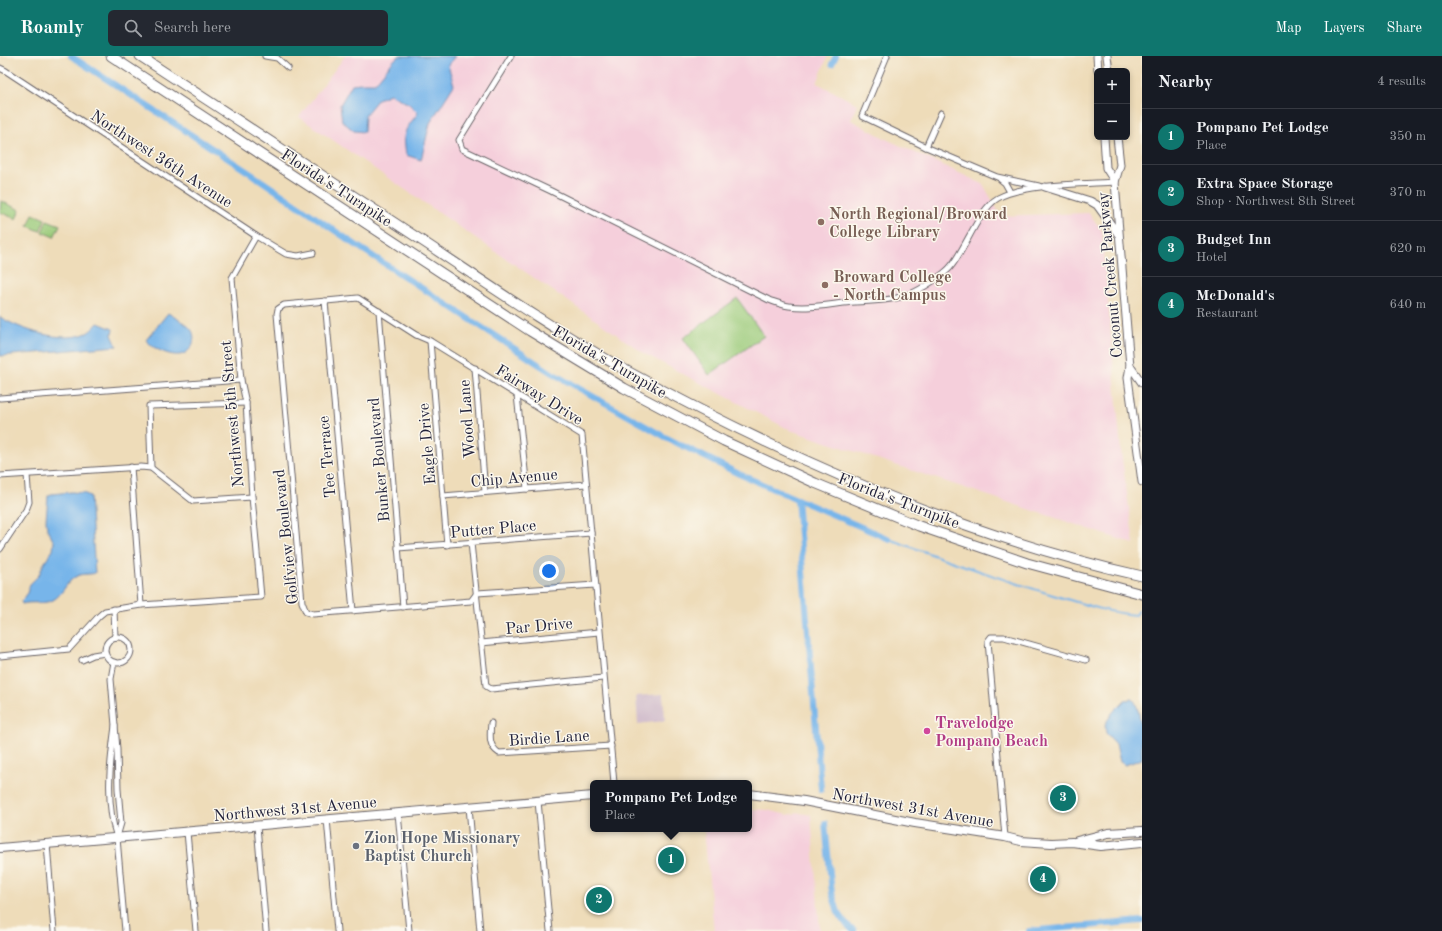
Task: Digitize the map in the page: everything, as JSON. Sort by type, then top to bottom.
[{"type":"highway","name":"Florida's Turnpike","points":[[111,56],[530,332],[624,388],[724,441],[815,483],[919,526],[1027,563],[1142,594]]},
{"type":"highway","name":"Florida's Turnpike","points":[[140,56],[536,316],[627,371],[729,425],[822,468],[924,510],[1029,547],[1142,576]]},
{"type":"main road","points":[[1097,56],[1098,68]]},
{"type":"main road","points":[[1107,56],[1109,68]]},
{"type":"main road","name":"Coconut Creek Parkway","points":[[1104,140],[1106,168],[1115,182]]},
{"type":"main road","name":"Coconut Creek Parkway","points":[[1117,140],[1120,165],[1115,182],[1130,366],[1128,378],[1142,482]]},
{"type":"main road","points":[[1045,187],[1090,201],[1097,205],[1119,234]]},
{"type":"main road","name":"Coconut Creek Parkway","points":[[1130,366],[1142,383]]},
{"type":"main road","name":"Northwest 31st Avenue","points":[[752,794],[804,801],[915,823],[1005,837],[1021,842],[1072,842],[1102,846],[1142,842]]},
{"type":"main road","name":"Northwest 31st Avenue","points":[[0,848],[590,796]]},
{"type":"main road","name":"Northwest 31st Avenue","points":[[1072,842],[1108,833],[1142,831]]},
{"type":"street","points":[[265,56],[277,58],[288,68]]},
{"type":"street","points":[[511,56],[459,140],[462,149],[769,300],[788,306],[806,307],[893,298],[911,294],[951,267],[961,253],[986,207],[997,198],[1010,192],[1045,187],[1115,182]]},
{"type":"street","points":[[888,56],[862,116],[926,147],[997,177],[1045,187]]},
{"type":"street","name":"Northwest 36th Avenue","points":[[0,68],[256,236],[286,254],[298,256],[313,253]]},
{"type":"street","points":[[926,147],[941,113]]},
{"type":"street","points":[[997,177],[1005,183],[1010,192]]},
{"type":"street","name":"Northwest 5th Street","points":[[141,605],[261,597],[252,497],[246,403],[241,380],[232,278],[256,236]]},
{"type":"street","name":"Fairway Drive","points":[[278,309],[284,305],[358,298],[416,335],[430,341],[475,368],[582,435],[603,678],[614,780]]},
{"type":"street","name":"Tee Terrace","points":[[325,301],[353,611]]},
{"type":"street","name":"Golfview Boulevard","points":[[278,309],[277,314],[302,602],[306,612],[312,614],[471,601],[477,593]]},
{"type":"street","name":"Bunker Boulevard","points":[[379,311],[403,607]]},
{"type":"street","name":"Eagle Drive","points":[[430,341],[447,545]]},
{"type":"street","name":"Wood Lane","points":[[475,368],[485,492]]},
{"type":"street","points":[[0,398],[241,380]]},
{"type":"street","points":[[517,395],[527,489]]},
{"type":"street","points":[[151,468],[149,406],[246,403]]},
{"type":"street","points":[[0,656],[69,649],[98,616],[105,611],[141,605],[131,467]]},
{"type":"street","points":[[0,476],[140,467],[151,468],[193,501],[252,497]]},
{"type":"street","points":[[0,549],[26,510],[29,502],[27,475]]},
{"type":"street","name":"Chip Avenue","points":[[443,496],[586,484]]},
{"type":"street","name":"Putter Place","points":[[398,548],[591,533]]},
{"type":"street","points":[[471,543],[486,686],[491,689],[603,678]]},
{"type":"street","points":[[477,593],[595,585]]},
{"type":"street","points":[[114,609],[115,637]]},
{"type":"street","name":"Par Drive","points":[[481,643],[599,632]]},
{"type":"street","points":[[115,637],[127,640],[131,652],[126,660],[118,663],[110,660],[105,653],[105,648],[108,641],[115,637]]},
{"type":"street","points":[[1005,837],[988,641],[991,638],[1004,637],[1086,660]]},
{"type":"street","points":[[82,660],[93,655],[105,653]]},
{"type":"street","points":[[114,662],[111,674],[121,823],[117,838]]},
{"type":"street","name":"Birdie Lane","points":[[491,723],[491,744],[494,750],[499,754],[611,746]]},
{"type":"street","points":[[115,726],[109,782],[113,824],[117,838],[125,931]]},
{"type":"street","points":[[538,801],[550,931]]},
{"type":"street","points":[[469,807],[480,931]]},
{"type":"street","points":[[398,813],[409,931]]},
{"type":"street","points":[[327,819],[337,931]]},
{"type":"street","points":[[257,826],[266,931]]},
{"type":"street","points":[[187,832],[196,931]]},
{"type":"street","points":[[47,844],[54,931]]},
{"type":"shaded area","name":"Broward College - North Campus","points":[[345,56],[828,56],[817,83],[857,104],[851,120],[888,140],[983,184],[1001,216],[1089,213],[1102,231],[1121,451],[1134,544],[790,430],[645,354],[299,117]]},
{"type":"shaded area","points":[[663,694],[665,721],[638,724],[636,696]]},
{"type":"shaded area","points":[[752,809],[768,810],[787,815],[800,813],[811,815],[820,931],[714,931],[704,832],[752,832]]},
{"type":"green space","points":[[1,201],[20,210],[16,219],[0,212]]},
{"type":"green space","points":[[33,214],[45,219],[40,231],[28,226]]},
{"type":"green space","points":[[47,220],[60,225],[54,237],[42,232]]},
{"type":"green space","points":[[737,298],[764,336],[709,375],[683,338]]},
{"type":"water","points":[[399,56],[455,56],[448,65],[454,85],[430,123],[421,160],[406,155],[404,141],[407,128],[418,113],[409,104],[390,94],[378,99],[365,115],[364,132],[354,131],[342,121],[340,105],[352,84],[375,83]]},
{"type":"water","points":[[168,313],[186,324],[193,333],[194,337],[192,345],[187,352],[183,354],[175,355],[165,353],[152,346],[146,340]]},
{"type":"water","points":[[0,317],[30,331],[66,337],[87,333],[98,323],[113,329],[112,335],[117,346],[0,356]]},
{"type":"water","points":[[72,492],[83,493],[90,496],[95,573],[73,578],[53,600],[22,604],[21,601],[26,596],[30,584],[39,575],[43,565],[53,550],[54,542],[47,529],[46,520],[48,496],[51,494]]},
{"type":"water","points":[[1133,699],[1140,719],[1142,759],[1125,765],[1120,762],[1116,744],[1106,733],[1105,724],[1113,712],[1125,700]]},
{"type":"waterway","points":[[71,56],[552,373],[667,438],[739,474],[889,539]]},
{"type":"waterway","points":[[832,64],[836,56]]},
{"type":"waterway","points":[[797,499],[821,789]]},
{"type":"waterway","points":[[889,539],[1032,589],[1105,610],[1136,615],[1139,610]]},
{"type":"waterway","points":[[825,823],[832,893],[838,912],[847,925],[854,931]]},
{"type":"waterway","points":[[1029,931],[1142,921]]},
{"type":"place","name":"North Regional/Broward College Library","points":[[821,222]]},
{"type":"place","name":"Broward College - North Campus","points":[[825,285]]},
{"type":"place","name":"Travelodge Pompano Beach","points":[[927,731]]},
{"type":"place","name":"Budget Inn","points":[[1063,798]]},
{"type":"place","name":"Zion Hope Missionary Baptist Church","points":[[356,846]]},
{"type":"place","name":"Pompano Pet Lodge","points":[[671,860]]},
{"type":"place","name":"McDonald's","points":[[1043,879]]},
{"type":"place","name":"Extra Space Storage","points":[[599,900]]}]
